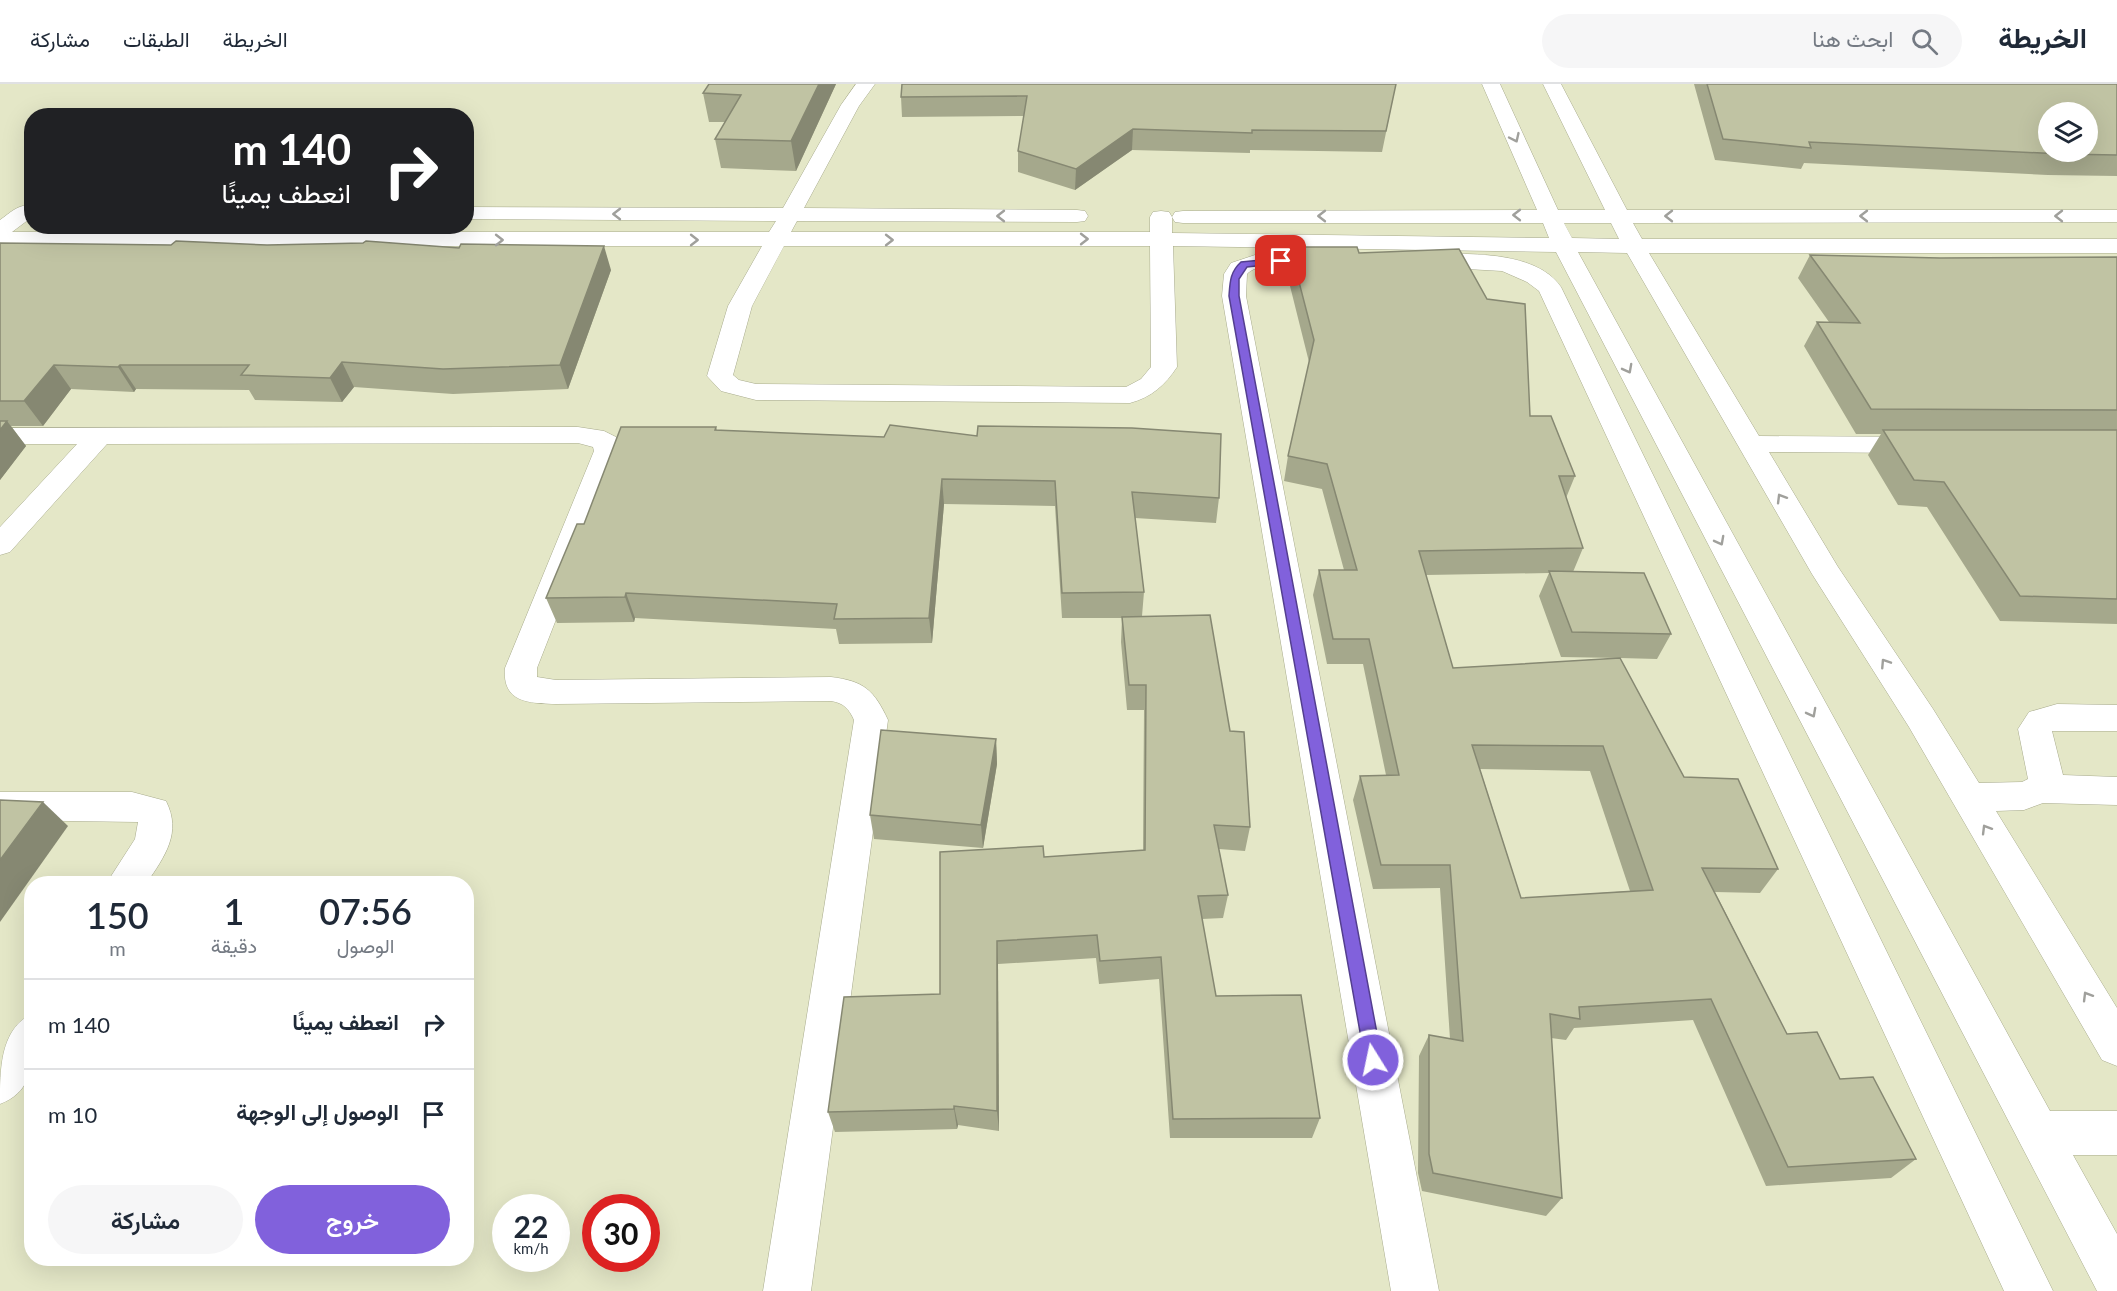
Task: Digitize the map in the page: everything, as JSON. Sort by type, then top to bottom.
[{"type":"street","points":[[866,84],[850,105],[791,215],[774,240],[740,306],[720,376],[730,386],[756,392],[1130,395],[1146,388],[1156,380],[1164,367],[1153,224]]},
{"type":"street","points":[[1491,84],[1557,230],[1605,325],[2117,1281]]},
{"type":"street","points":[[1552,84],[1634,246],[1750,444],[1827,574],[1921,718],[2117,1047]]},
{"type":"street","points":[[0,211],[24,211]]},
{"type":"street","points":[[474,213],[1101,217]]},
{"type":"street","points":[[0,231],[24,214]]},
{"type":"street","points":[[1415,1291],[1234,296],[1238,270],[1244,264],[1258,261],[1557,230],[1618,216],[2117,216]]},
{"type":"street","points":[[1153,224],[1371,251],[1486,262],[1515,267],[1536,275],[1549,287],[2028,1291]]},
{"type":"street","points":[[0,239],[774,240],[1153,224],[1557,230],[1634,246],[2117,246]]},
{"type":"street","points":[[1566,324],[1605,325]]},
{"type":"street","points":[[0,436],[578,435],[594,437],[606,443],[608,450],[521,668],[520,682],[531,691],[556,692],[821,688],[848,690],[864,704],[871,720],[787,1291]]},
{"type":"street","points":[[0,545],[99,436]]},
{"type":"street","points":[[1750,444],[1939,445]]},
{"type":"street","points":[[2041,789],[2046,778],[2035,729],[2041,721],[2057,717],[2117,718]]},
{"type":"street","points":[[1968,798],[2024,796],[2041,789],[2117,791]]},
{"type":"street","points":[[0,806],[132,806],[153,811],[158,822],[155,837],[130,876]]},
{"type":"street","points":[[0,1084],[24,1046]]},
{"type":"street","points":[[2039,1133],[2117,1133]]},
{"type":"building","points":[[709,84],[819,84],[791,141],[715,139],[741,95],[703,93]]},
{"type":"building","points":[[902,84],[1396,84],[1386,131],[1252,130],[1252,133],[1133,129],[1076,169],[1018,151],[1027,96],[901,97]]},
{"type":"building","points":[[1707,84],[2117,84],[2117,155],[2098,155],[2098,102],[2038,102],[2038,153],[1809,142],[1811,148],[1723,139]]},
{"type":"building","points":[[176,241],[267,245],[363,243],[366,241],[459,248],[461,244],[604,246],[560,365],[443,369],[342,362],[330,378],[241,375],[249,365],[120,365],[118,367],[54,365],[24,401],[0,401],[0,243],[171,245]]},
{"type":"building","points":[[1290,247],[1357,247],[1359,253],[1459,249],[1487,299],[1525,304],[1530,416],[1551,416],[1575,476],[1559,476],[1583,548],[1419,551],[1453,668],[1620,658],[1684,777],[1738,779],[1778,869],[1702,868],[1787,1034],[1817,1032],[1840,1079],[1873,1077],[1916,1159],[1788,1167],[1711,999],[1579,1007],[1580,1019],[1550,1014],[1562,1198],[1433,1173],[1429,1154],[1429,1035],[1463,1041],[1450,865],[1381,865],[1360,776],[1399,775],[1369,639],[1333,639],[1319,570],[1357,570],[1327,464],[1288,456],[1314,340]],"holes":[[[1472,745],[1603,746],[1653,890],[1521,898]]]},
{"type":"building","points":[[1810,255],[1940,258],[2117,257],[2117,410],[1871,409],[1817,322],[1860,323]]},
{"type":"building","points":[[0,421],[7,421],[0,430]]},
{"type":"building","points":[[890,425],[977,436],[978,426],[1132,428],[1221,434],[1219,498],[1132,492],[1144,592],[1062,593],[1055,481],[942,479],[929,618],[834,619],[837,604],[626,593],[625,597],[546,598],[577,524],[584,524],[621,427],[716,427],[715,430],[884,437]]},
{"type":"building","points":[[1883,430],[2117,430],[2117,599],[2020,596],[1944,482],[1914,480]]},
{"type":"building","points":[[1549,571],[1644,573],[1671,634],[1572,632]]},
{"type":"building","points":[[1210,615],[1230,731],[1244,732],[1250,827],[1214,825],[1228,895],[1198,896],[1216,996],[1301,995],[1320,1118],[1173,1119],[1161,957],[1100,961],[1097,935],[997,941],[997,1111],[954,1106],[954,1109],[828,1112],[844,997],[940,994],[940,852],[1043,846],[1044,857],[1145,850],[1146,685],[1129,685],[1122,617]]},
{"type":"building","points":[[881,730],[996,739],[981,825],[870,815]]},
{"type":"building","points":[[0,800],[43,802],[0,860]]},
{"type":"route","points":[[1281,261],[1258,261],[1244,264],[1238,270],[1235,279],[1234,296],[1373,1060]]}]
